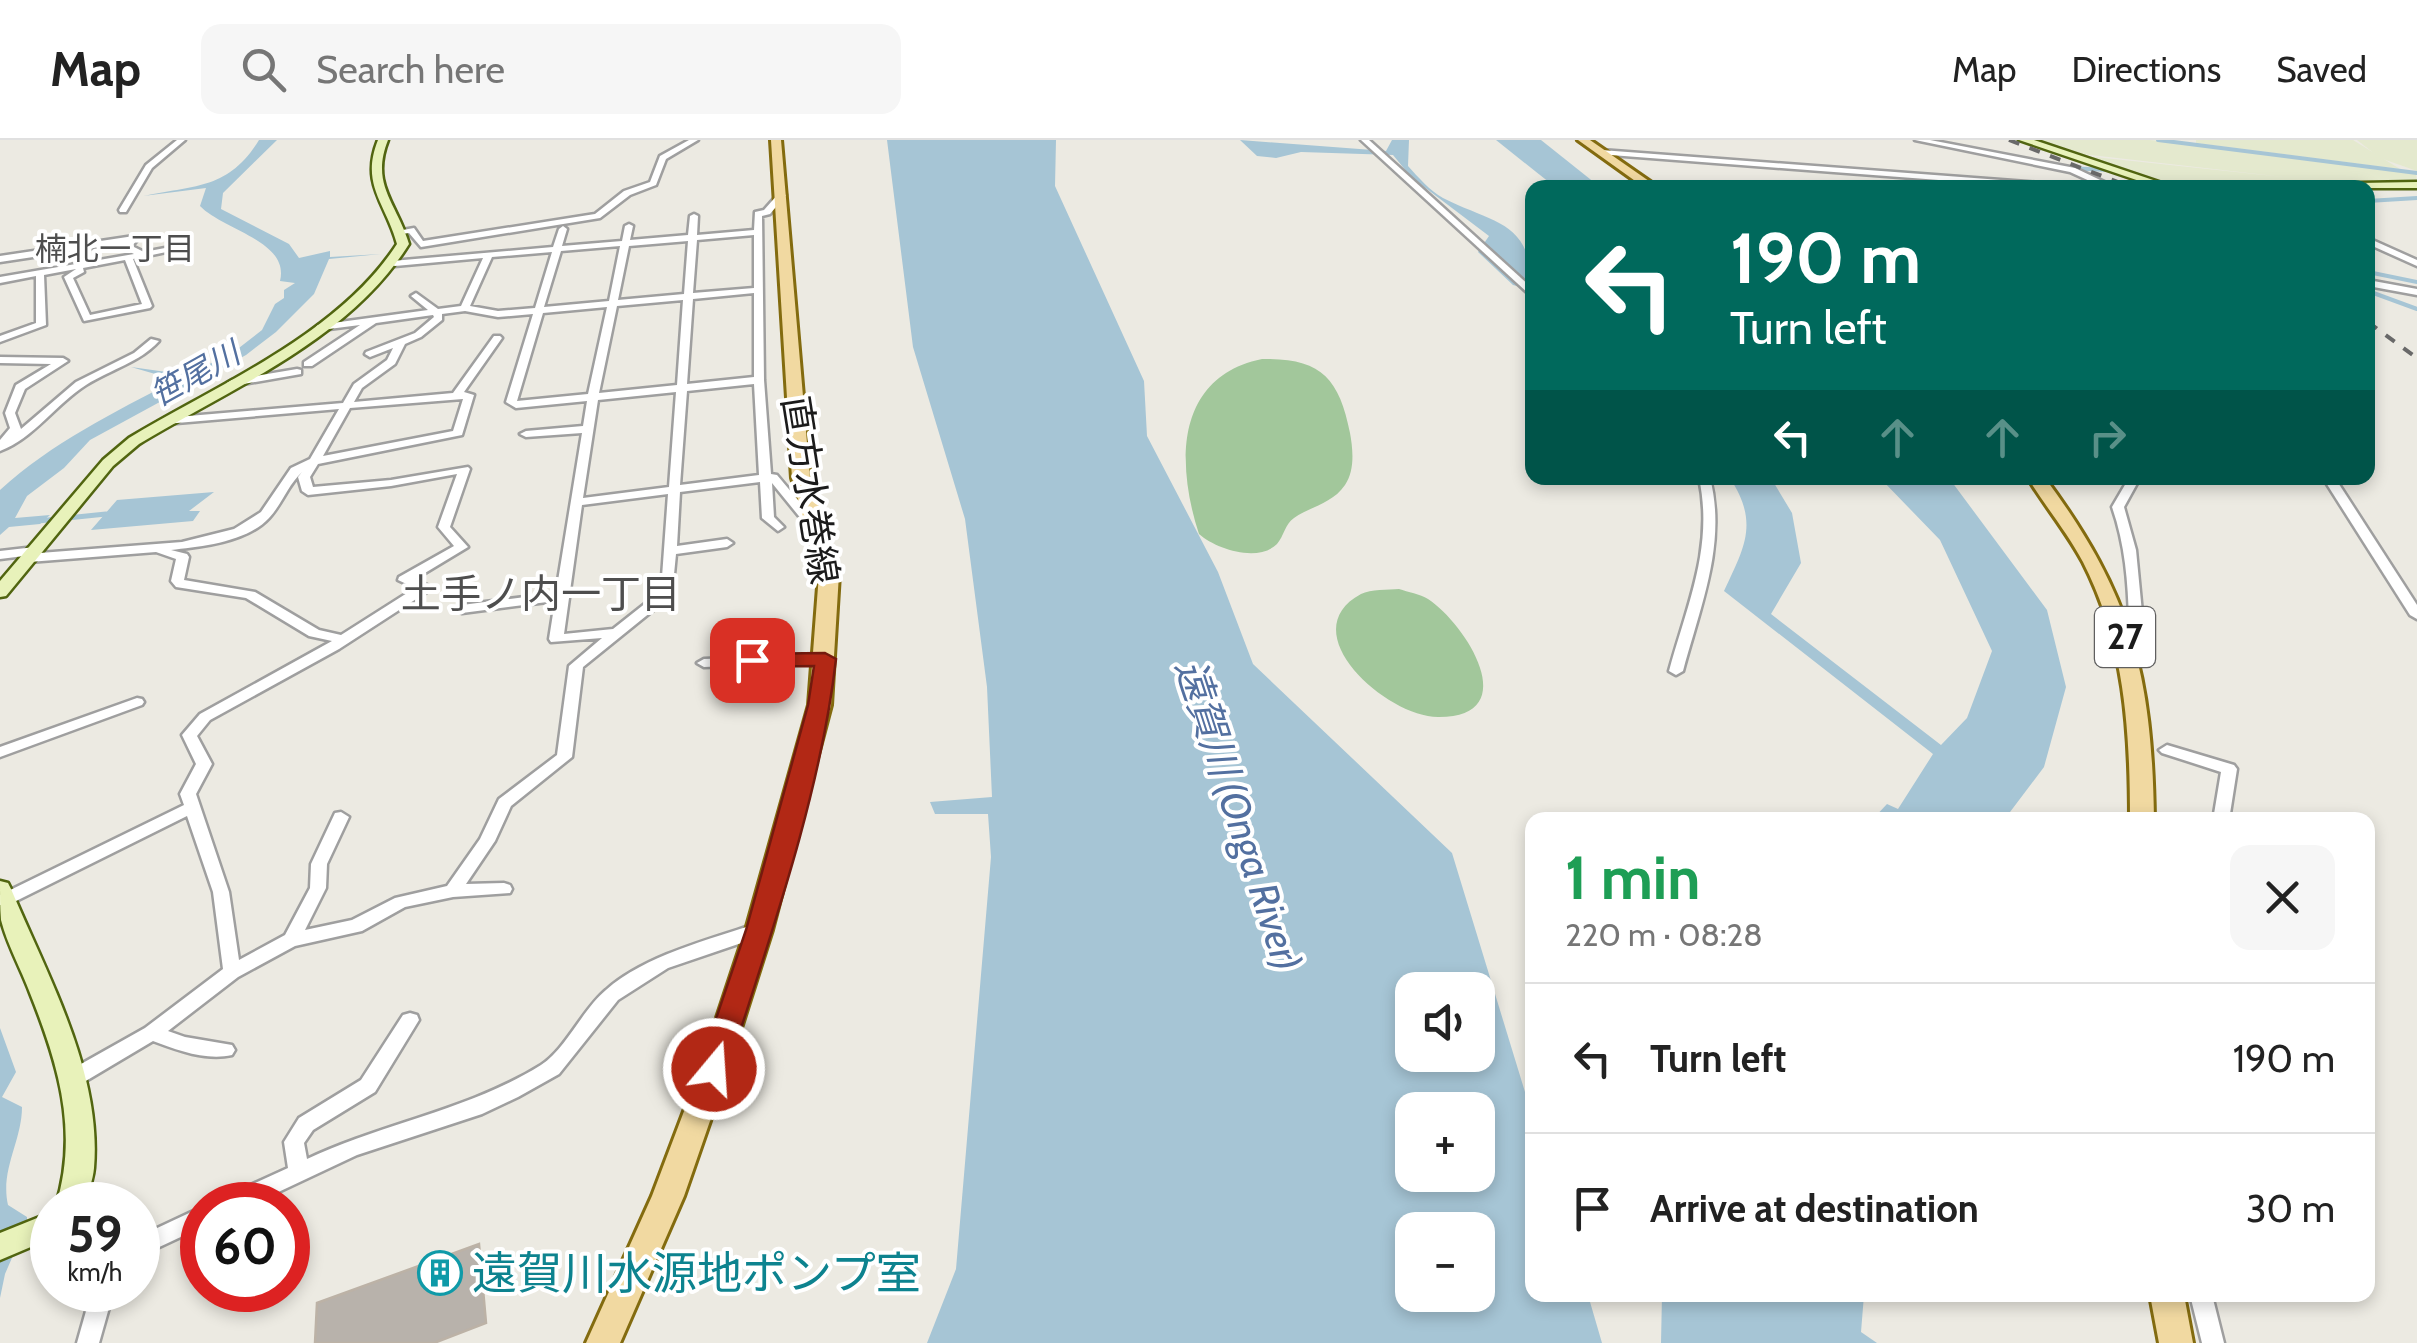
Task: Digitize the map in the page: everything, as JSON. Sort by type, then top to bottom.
[{"type":"main road","name":"直方水巻線","points":[[602,1343],[668,1196],[759,930],[820,705],[829,574],[801,478],[771,195],[776,140]]},
{"type":"main road","points":[[1583,140],[1644,180]]},
{"type":"main road","name":"27","points":[[2041,485],[2090,556],[2122,627],[2134,668],[2143,740],[2137,812]]},
{"type":"main road","points":[[2168,1302],[2176,1343]]},
{"type":"street","points":[[123,210],[149,167],[181,140]]},
{"type":"street","points":[[0,592],[108,463],[165,421],[322,327],[376,286],[395,263],[403,244],[373,178],[374,159],[382,140]]},
{"type":"street","points":[[400,231],[411,230],[421,244],[597,216],[627,193],[653,183],[663,158],[694,140]]},
{"type":"street","points":[[1365,140],[1525,286]]},
{"type":"street","points":[[1920,140],[2072,170],[2094,180]]},
{"type":"street","points":[[1934,140],[2062,166]]},
{"type":"street","points":[[2024,140],[2147,180]]},
{"type":"street","points":[[1600,152],[1974,180]]},
{"type":"street","points":[[2375,186],[2417,186]]},
{"type":"street","points":[[758,214],[767,212],[771,195]]},
{"type":"street","points":[[771,195],[758,214],[757,290],[764,478],[768,518],[778,527]]},
{"type":"street","points":[[453,891],[480,854],[504,802],[564,757],[572,712],[572,672],[612,633],[668,592],[679,388],[694,216]]},
{"type":"street","points":[[612,633],[556,640],[593,396],[629,226]]},
{"type":"street","points":[[563,229],[511,402],[516,406],[759,380]]},
{"type":"street","points":[[395,263],[758,232]]},
{"type":"street","points":[[0,259],[134,239],[127,247],[145,256]]},
{"type":"street","points":[[465,308],[500,239]]},
{"type":"street","points":[[2375,244],[2417,263]]},
{"type":"street","points":[[0,280],[186,246]]},
{"type":"street","points":[[89,266],[68,278],[87,319],[148,306],[129,259]]},
{"type":"street","points":[[0,340],[41,325],[40,274]]},
{"type":"street","points":[[2375,284],[2417,292]]},
{"type":"street","points":[[322,327],[465,308],[498,314],[757,290]]},
{"type":"street","points":[[416,296],[437,313]]},
{"type":"street","points":[[370,354],[400,344],[432,325],[437,313]]},
{"type":"street","points":[[308,364],[372,321]]},
{"type":"street","points":[[456,396],[497,338]]},
{"type":"street","points":[[0,448],[17,439],[80,384],[141,354],[154,341]]},
{"type":"street","points":[[232,972],[221,892],[188,794],[204,764],[189,735],[194,725],[425,587],[404,580],[462,547],[444,527],[464,468],[391,484],[308,492],[304,477],[358,386],[384,368],[400,344]]},
{"type":"street","points":[[0,360],[62,361],[20,387],[10,413],[16,428],[0,448]]},
{"type":"street","points":[[228,383],[297,372]]},
{"type":"street","points":[[7,554],[203,542],[259,522],[304,463],[458,433],[468,395],[165,421]]},
{"type":"street","points":[[526,434],[588,428]]},
{"type":"street","points":[[579,502],[773,477],[817,531]]},
{"type":"street","points":[[1676,670],[1710,548],[1708,485]]},
{"type":"street","points":[[2122,627],[2136,623],[2133,544],[2118,507],[2130,485]]},
{"type":"street","points":[[2333,485],[2417,615]]},
{"type":"street","points":[[670,551],[727,543]]},
{"type":"street","points":[[152,546],[153,551],[183,557],[177,582],[250,595],[314,633],[340,639]]},
{"type":"street","points":[[462,609],[564,596]]},
{"type":"street","points":[[704,663],[825,659]]},
{"type":"street","points":[[0,752],[137,702]]},
{"type":"street","points":[[2167,750],[2229,769],[2222,812]]},
{"type":"street","points":[[79,1182],[81,1149],[72,1079],[2,894],[192,807]]},
{"type":"street","points":[[291,940],[318,888],[319,864],[341,817]]},
{"type":"street","points":[[72,1079],[152,1034],[232,972],[291,940],[356,926],[400,902],[453,891],[504,889]]},
{"type":"street","points":[[277,1182],[352,1148],[475,1108],[512,1091],[552,1068],[612,995],[662,963],[759,930]]},
{"type":"street","points":[[299,1172],[294,1142],[306,1124],[368,1086],[410,1020]]},
{"type":"street","points":[[152,1034],[184,1045],[225,1050]]},
{"type":"street","points":[[0,1247],[30,1235]]},
{"type":"street","points":[[2203,1302],[2213,1343]]},
{"type":"street","points":[[88,1343],[97,1312]]},
{"type":"green space","points":[[2038,140],[2150,140],[2416,174],[2417,182],[2311,180],[2082,154]]},
{"type":"green space","points":[[2353,140],[2400,169],[2196,143]]},
{"type":"green space","points":[[2357,140],[2417,140],[2417,171],[2380,158]]},
{"type":"green space","points":[[2085,156],[2311,180],[2161,180]]},
{"type":"green space","points":[[1262,359],[1299,362],[1324,375],[1333,385],[1345,414],[1352,460],[1348,479],[1340,491],[1294,518],[1277,544],[1259,553],[1237,552],[1199,534],[1187,480],[1189,427],[1212,384],[1233,369]]},
{"type":"green space","points":[[1399,589],[1428,599],[1443,611],[1471,647],[1483,686],[1479,702],[1465,713],[1439,717],[1418,714],[1395,704],[1354,670],[1341,650],[1336,629],[1342,610],[1365,592]]},
{"type":"water","name":"笹尾川","points":[[259,140],[277,140],[223,193],[221,209],[289,244],[299,258],[330,251],[330,257],[381,254],[329,259],[314,294],[276,332],[246,355],[90,440],[64,468],[27,496],[15,518],[50,515],[40,524],[9,527],[0,535],[0,490],[62,443],[176,380],[131,367],[188,375],[235,351],[262,330],[275,304],[284,298],[284,290],[295,283],[280,281],[280,267],[265,246],[200,206],[206,188],[143,196],[194,187],[222,177]]},
{"type":"water","name":"遠賀川 (Onga River)","points":[[887,140],[1056,140],[1055,186],[1144,381],[1147,436],[1218,572],[1253,664],[1452,853],[1488,972],[1395,972],[1395,1072],[1495,1072],[1495,994],[1525,1092],[1525,1302],[1590,1302],[1602,1343],[927,1343],[956,1269],[991,857],[988,814],[935,814],[930,802],[992,797],[987,687],[965,519],[913,347]]},
{"type":"water","points":[[1240,140],[1386,151],[1392,140],[1409,140],[1408,166],[1429,188],[1494,220],[1517,237],[1525,250],[1525,288],[1513,285],[1478,252],[1489,236],[1411,177],[1393,155],[1301,152],[1276,158],[1257,156]]},
{"type":"water","points":[[1496,140],[1541,140],[1591,180],[1546,180]]},
{"type":"water","points":[[1734,485],[1775,485],[1792,513],[1801,563],[1771,614],[1941,745],[1967,718],[1992,651],[1940,540],[1887,485],[1954,485],[2047,610],[2066,687],[2044,767],[2010,812],[1880,812],[1887,804],[1898,809],[1933,754],[1724,591],[1746,534]]},
{"type":"water","points":[[214,492],[189,511],[200,511],[193,521],[91,530],[117,500]]},
{"type":"water","points":[[0,1028],[16,1072],[2,1097],[22,1107],[6,1192],[8,1205],[27,1217],[27,1223],[5,1274],[0,1298]]},
{"type":"water","points":[[1662,1302],[1863,1302],[1861,1332],[1877,1343],[1661,1343]]},
{"type":"building","name":"遠賀川水源地ポンプ室","points":[[479,1244],[486,1323],[434,1343],[315,1343],[317,1303]]},
{"type":"waterway","points":[[2158,140],[2417,173]]},
{"type":"waterway","points":[[2066,168],[2109,170]]},
{"type":"waterway","points":[[2375,201],[2417,198]]},
{"type":"waterway","points":[[2375,273],[2417,282]]},
{"type":"waterway","points":[[2375,294],[2417,309]]},
{"type":"waterway","points":[[38,521],[106,514]]},
{"type":"railway","points":[[2009,140],[2112,180]]},
{"type":"railway","points":[[2375,327],[2417,358]]},
{"type":"place","name":"遠賀川水源地ポンプ室","points":[[440,1273]]},
{"type":"district","name":"楠北一丁目","points":[[115,249]]},
{"type":"district","name":"土手ノ内一丁目","points":[[541,594]]},
{"type":"route","points":[[714,1069],[759,930],[820,705],[825,659],[752,660]]}]
